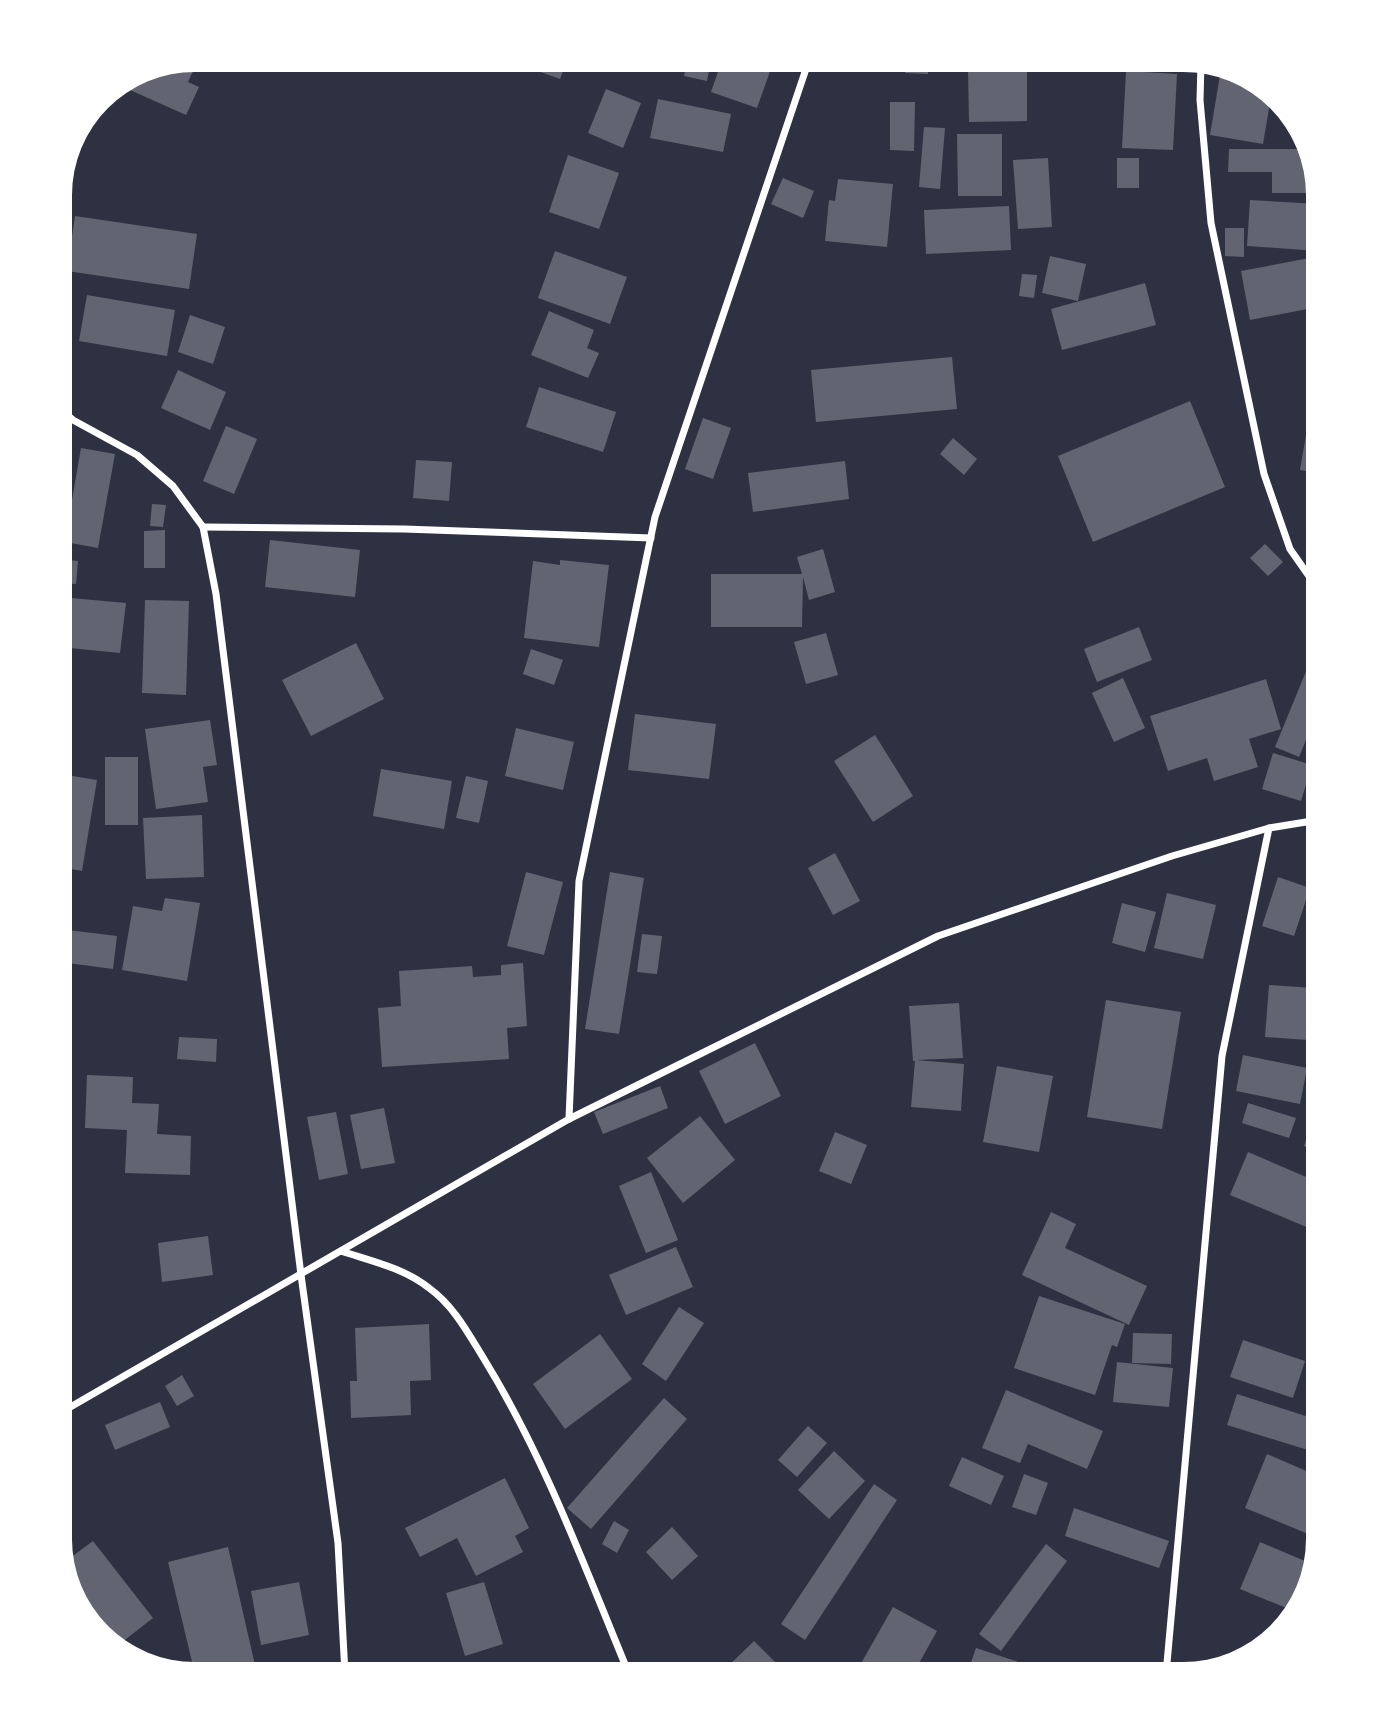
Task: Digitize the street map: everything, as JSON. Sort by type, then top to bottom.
[{"type":"street","points":[[569,1119],[579,881],[655,517],[805,72]]},
{"type":"street","points":[[1201,73],[1200,100],[1211,223],[1264,474],[1290,549],[1306,572]]},
{"type":"street","points":[[72,419],[137,455],[173,486],[203,527],[216,594],[301,1275],[338,1543],[344,1662]]},
{"type":"street","points":[[203,527],[404,528],[651,538]]},
{"type":"street","points":[[72,1405],[569,1119],[938,936],[1172,856],[1269,828],[1306,822]]},
{"type":"street","points":[[1167,1662],[1222,1056],[1269,828]]},
{"type":"street","points":[[341,1251],[403,1272],[429,1287],[453,1310],[505,1393],[549,1480],[624,1662]]},
{"type":"building","points":[[193,72],[188,82],[199,87],[186,115],[131,90],[156,78]]},
{"type":"building","points":[[540,72],[563,72],[560,79]]},
{"type":"building","points":[[685,72],[709,72],[707,81],[684,76]]},
{"type":"building","points":[[718,72],[770,72],[757,108],[711,92]]},
{"type":"building","points":[[905,72],[928,72],[928,74]]},
{"type":"building","points":[[968,72],[1027,72],[1027,121],[969,122]]},
{"type":"building","points":[[1126,72],[1177,74],[1173,150],[1122,148]]},
{"type":"building","points":[[1220,78],[1245,88],[1269,107],[1263,144],[1210,135]]},
{"type":"building","points":[[606,89],[641,103],[623,148],[588,133]]},
{"type":"building","points":[[658,99],[731,114],[723,152],[650,138]]},
{"type":"building","points":[[890,102],[915,102],[914,151],[890,150]]},
{"type":"building","points":[[924,127],[945,128],[940,189],[919,187]]},
{"type":"building","points":[[957,134],[1002,134],[1002,196],[958,196]]},
{"type":"building","points":[[1229,149],[1297,149],[1306,193],[1272,193],[1272,172],[1228,172]]},
{"type":"building","points":[[568,155],[619,173],[599,229],[549,212]]},
{"type":"building","points":[[1048,158],[1052,227],[1018,229],[1013,160]]},
{"type":"building","points":[[1117,158],[1139,158],[1139,188],[1117,188]]},
{"type":"building","points":[[783,178],[814,191],[803,218],[771,204]]},
{"type":"building","points":[[838,179],[893,184],[887,247],[825,241],[829,200],[835,201]]},
{"type":"building","points":[[1250,200],[1306,203],[1306,250],[1247,246]]},
{"type":"building","points":[[1009,206],[1011,250],[926,254],[924,210]]},
{"type":"building","points":[[75,216],[197,234],[189,289],[72,272]]},
{"type":"building","points":[[1225,228],[1244,228],[1244,257],[1225,256]]},
{"type":"building","points":[[555,251],[627,277],[610,324],[538,298]]},
{"type":"building","points":[[1050,256],[1086,264],[1078,301],[1042,293]]},
{"type":"building","points":[[1306,259],[1306,309],[1250,320],[1241,271]]},
{"type":"building","points":[[1022,274],[1037,275],[1034,298],[1019,296]]},
{"type":"building","points":[[1145,283],[1156,325],[1062,350],[1051,309]]},
{"type":"building","points":[[87,295],[175,310],[167,356],[79,341]]},
{"type":"building","points":[[549,311],[594,330],[587,348],[599,353],[588,378],[531,355]]},
{"type":"building","points":[[190,315],[225,327],[213,364],[178,352]]},
{"type":"building","points":[[952,357],[957,409],[816,422],[811,370]]},
{"type":"building","points":[[178,370],[226,392],[210,430],[161,408]]},
{"type":"building","points":[[539,387],[616,412],[603,452],[526,427]]},
{"type":"building","points":[[1190,401],[1225,487],[1093,542],[1058,456]]},
{"type":"building","points":[[703,418],[731,428],[713,479],[685,469]]},
{"type":"building","points":[[226,426],[257,439],[234,494],[203,481]]},
{"type":"building","points":[[1306,435],[1306,471],[1300,470]]},
{"type":"building","points":[[953,438],[977,459],[964,475],[940,454]]},
{"type":"building","points":[[81,448],[115,454],[98,548],[72,543],[72,500]]},
{"type":"building","points":[[416,460],[452,462],[449,501],[413,498]]},
{"type":"building","points":[[845,461],[849,499],[753,512],[748,473]]},
{"type":"building","points":[[152,504],[166,505],[163,527],[150,526]]},
{"type":"building","points":[[165,530],[165,568],[144,568],[144,531]]},
{"type":"building","points":[[270,540],[360,550],[355,597],[265,587]]},
{"type":"building","points":[[1265,544],[1283,562],[1268,576],[1250,558]]},
{"type":"building","points":[[823,549],[835,592],[809,600],[803,577],[802,627],[711,627],[711,574],[802,574],[797,557]]},
{"type":"building","points":[[72,560],[78,561],[76,584],[72,584]]},
{"type":"building","points":[[560,560],[609,565],[599,647],[524,638],[533,561],[560,565]]},
{"type":"building","points":[[72,598],[126,603],[120,653],[72,648]]},
{"type":"building","points":[[145,600],[189,601],[186,695],[142,693]]},
{"type":"building","points":[[1139,627],[1152,660],[1097,682],[1084,649]]},
{"type":"building","points":[[826,633],[838,675],[806,684],[794,642]]},
{"type":"building","points":[[356,643],[384,699],[311,736],[282,680]]},
{"type":"building","points":[[531,649],[563,660],[554,685],[523,674]]},
{"type":"building","points":[[1306,671],[1306,740],[1299,757],[1275,747]]},
{"type":"building","points":[[1123,678],[1145,728],[1114,742],[1092,693]]},
{"type":"building","points":[[1266,679],[1281,729],[1249,739],[1258,767],[1214,781],[1207,758],[1168,771],[1150,716]]},
{"type":"building","points":[[635,714],[716,724],[709,779],[628,770]]},
{"type":"building","points":[[210,720],[217,765],[203,767],[208,802],[156,809],[145,729]]},
{"type":"building","points":[[516,728],[574,742],[563,790],[505,776]]},
{"type":"building","points":[[875,735],[913,796],[873,822],[834,761]]},
{"type":"building","points":[[1273,753],[1306,763],[1306,785],[1301,801],[1262,789]]},
{"type":"building","points":[[105,757],[138,757],[138,825],[105,825]]},
{"type":"building","points":[[381,769],[452,781],[444,829],[373,816]]},
{"type":"building","points":[[72,776],[97,780],[82,871],[72,869]]},
{"type":"building","points":[[466,776],[488,781],[479,823],[456,818]]},
{"type":"building","points":[[202,815],[204,877],[146,879],[143,818]]},
{"type":"building","points":[[835,853],[860,901],[833,915],[808,868]]},
{"type":"building","points":[[526,872],[563,882],[544,955],[507,946]]},
{"type":"building","points":[[610,872],[644,878],[619,1034],[585,1029]]},
{"type":"building","points":[[1278,877],[1306,887],[1306,900],[1294,936],[1262,926]]},
{"type":"building","points":[[1167,893],[1216,905],[1203,959],[1154,948]]},
{"type":"building","points":[[165,898],[200,903],[187,981],[122,970],[133,906],[162,911]]},
{"type":"building","points":[[1122,903],[1156,912],[1145,952],[1112,943]]},
{"type":"building","points":[[72,930],[117,936],[113,969],[72,964]]},
{"type":"building","points":[[642,934],[662,936],[657,974],[637,972]]},
{"type":"building","points":[[523,963],[527,1026],[507,1028],[509,1059],[382,1067],[378,1008],[401,1006],[399,971],[472,966],[473,977],[501,975],[501,965]]},
{"type":"building","points":[[1269,985],[1306,988],[1306,1040],[1265,1037]]},
{"type":"building","points":[[1106,1000],[1181,1012],[1162,1129],[1087,1117]]},
{"type":"building","points":[[959,1003],[963,1058],[916,1060],[964,1064],[961,1111],[911,1107],[915,1061],[909,1006]]},
{"type":"building","points":[[179,1037],[217,1039],[216,1062],[177,1059]]},
{"type":"building","points":[[755,1043],[781,1096],[725,1124],[699,1071]]},
{"type":"building","points":[[1243,1055],[1306,1068],[1300,1104],[1236,1091]]},
{"type":"building","points":[[997,1066],[1053,1076],[1039,1152],[983,1142]]},
{"type":"building","points":[[87,1075],[133,1077],[132,1103],[159,1104],[157,1134],[191,1136],[190,1175],[125,1173],[127,1130],[85,1128]]},
{"type":"building","points":[[660,1086],[668,1108],[603,1134],[594,1112]]},
{"type":"building","points":[[1248,1103],[1296,1118],[1289,1138],[1242,1123]]},
{"type":"building","points":[[384,1108],[395,1163],[361,1169],[350,1115]]},
{"type":"building","points":[[336,1112],[348,1174],[319,1180],[307,1117]]},
{"type":"building","points":[[700,1116],[735,1160],[683,1203],[647,1158]]},
{"type":"building","points":[[835,1132],[867,1145],[851,1184],[819,1171]]},
{"type":"building","points":[[1248,1152],[1306,1177],[1306,1227],[1230,1195]]},
{"type":"building","points":[[651,1172],[678,1240],[646,1253],[619,1186]]},
{"type":"building","points":[[1051,1212],[1076,1224],[1065,1248],[1147,1286],[1129,1325],[1022,1275]]},
{"type":"building","points":[[208,1236],[213,1275],[162,1282],[158,1243]]},
{"type":"building","points":[[676,1247],[693,1287],[626,1315],[609,1275]]},
{"type":"building","points":[[1039,1296],[1125,1324],[1117,1347],[1112,1345],[1095,1395],[1014,1368]]},
{"type":"building","points":[[679,1307],[704,1323],[666,1381],[642,1364]]},
{"type":"building","points":[[429,1324],[431,1380],[410,1381],[411,1415],[351,1418],[350,1381],[357,1381],[355,1328]]},
{"type":"building","points":[[1133,1333],[1172,1334],[1171,1364],[1132,1363]]},
{"type":"building","points":[[600,1334],[632,1379],[565,1429],[533,1384]]},
{"type":"building","points":[[1243,1340],[1305,1361],[1293,1398],[1230,1377]]},
{"type":"building","points":[[1117,1362],[1173,1368],[1169,1407],[1113,1402]]},
{"type":"building","points":[[182,1375],[194,1396],[177,1406],[165,1386]]},
{"type":"building","points":[[1006,1390],[1103,1431],[1087,1469],[1028,1444],[1020,1463],[982,1448]]},
{"type":"building","points":[[1237,1394],[1306,1416],[1306,1449],[1227,1425]]},
{"type":"building","points":[[664,1398],[687,1419],[591,1529],[567,1508]]},
{"type":"building","points":[[160,1402],[170,1427],[115,1450],[105,1425]]},
{"type":"building","points":[[808,1426],[827,1443],[797,1477],[778,1460]]},
{"type":"building","points":[[834,1451],[865,1481],[829,1519],[798,1490]]},
{"type":"building","points":[[1267,1454],[1306,1471],[1306,1533],[1245,1508]]},
{"type":"building","points":[[962,1457],[1004,1476],[991,1505],[949,1486]]},
{"type":"building","points":[[1024,1474],[1048,1483],[1036,1515],[1012,1507]]},
{"type":"building","points":[[505,1478],[529,1528],[515,1536],[523,1552],[476,1576],[457,1538],[420,1557],[405,1528]]},
{"type":"building","points":[[874,1484],[897,1500],[805,1640],[781,1624]]},
{"type":"building","points":[[1074,1508],[1169,1541],[1159,1568],[1065,1536]]},
{"type":"building","points":[[614,1521],[629,1530],[617,1553],[602,1544]]},
{"type":"building","points":[[672,1527],[698,1556],[672,1580],[646,1552]]},
{"type":"building","points":[[93,1541],[153,1618],[125,1640],[120,1637],[102,1620],[84,1593],[73,1556]]},
{"type":"building","points":[[1260,1542],[1304,1561],[1297,1586],[1285,1607],[1240,1589]]},
{"type":"building","points":[[1046,1544],[1067,1561],[1001,1651],[979,1634]]},
{"type":"building","points":[[228,1547],[254,1662],[192,1662],[168,1562]]},
{"type":"building","points":[[299,1582],[309,1635],[261,1645],[251,1591]]},
{"type":"building","points":[[484,1582],[503,1644],[465,1656],[446,1593]]},
{"type":"building","points":[[893,1607],[937,1631],[920,1662],[862,1662]]},
{"type":"building","points":[[754,1641],[775,1662],[732,1662]]},
{"type":"building","points":[[976,1648],[1019,1662],[971,1662]]}]
